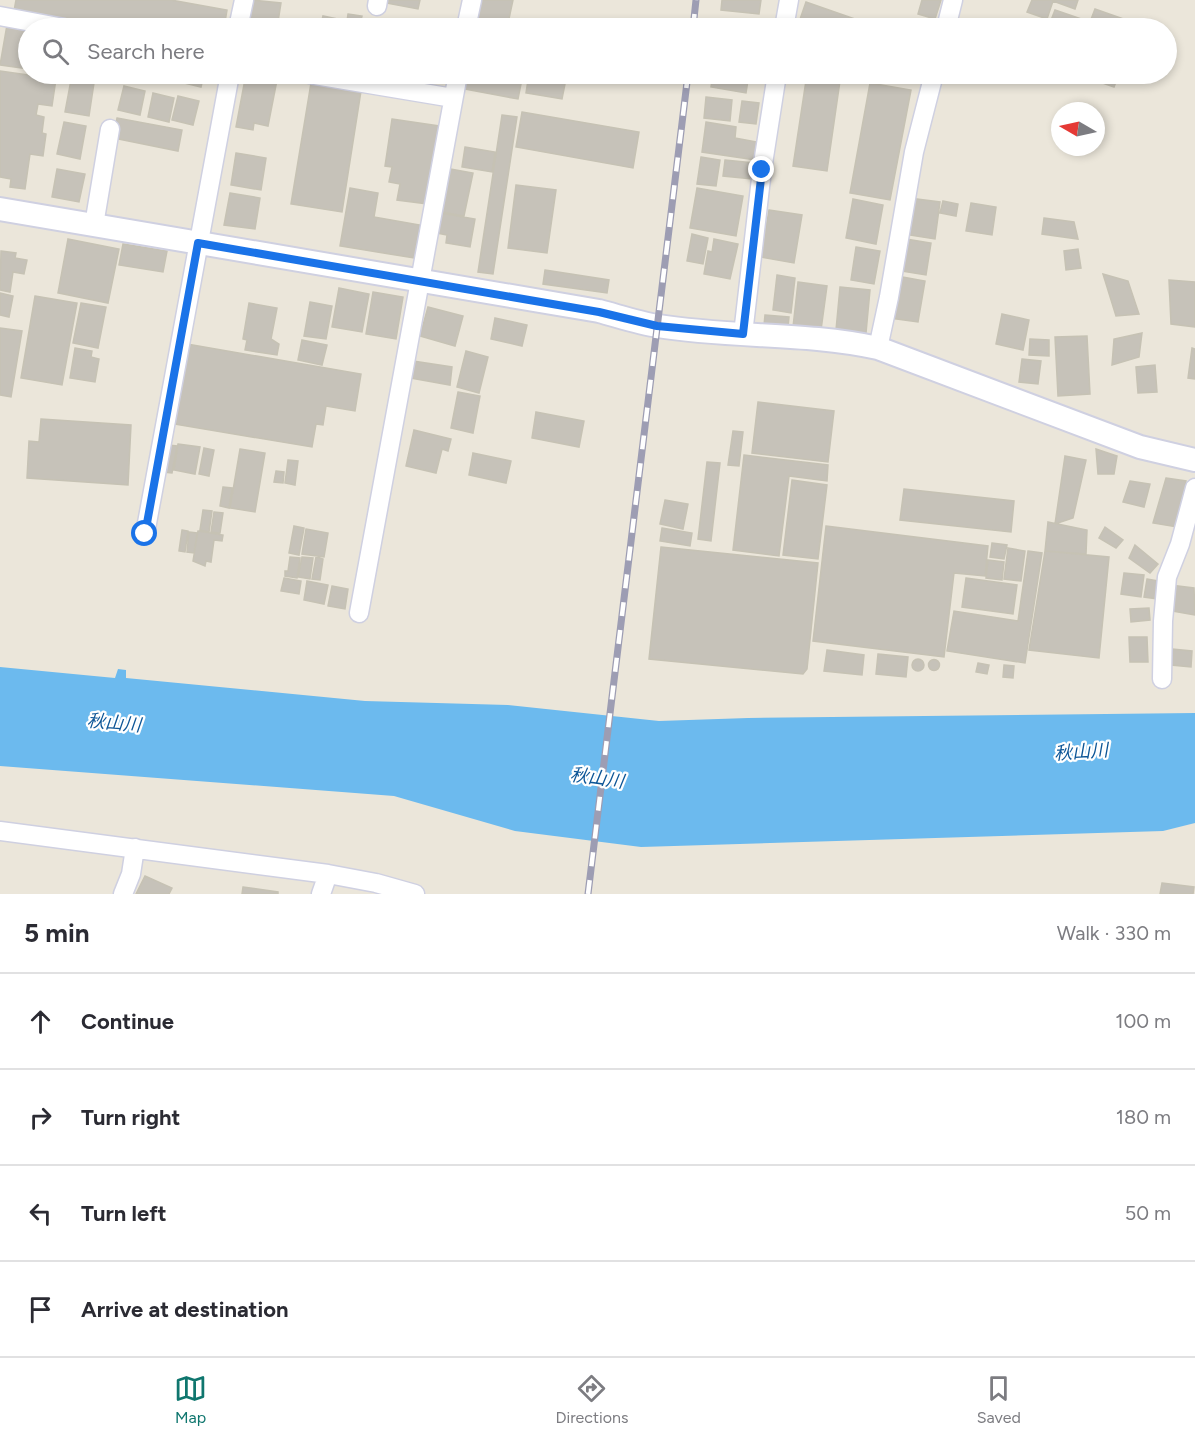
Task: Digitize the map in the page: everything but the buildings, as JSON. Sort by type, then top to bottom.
[{"type":"street","points":[[240,18],[244,0]]},
{"type":"street","points":[[468,18],[472,0]]},
{"type":"street","points":[[786,18],[789,0]]},
{"type":"street","points":[[948,18],[953,0]]},
{"type":"street","points":[[1,14],[19,18]]},
{"type":"street","points":[[145,534],[228,84]]},
{"type":"street","points":[[369,84],[453,98]]},
{"type":"street","points":[[359,613],[456,84]]},
{"type":"street","points":[[743,334],[762,170],[775,84]]},
{"type":"street","points":[[878,348],[890,297],[914,152],[931,84]]},
{"type":"street","points":[[94,225],[110,129]]},
{"type":"street","points":[[0,210],[419,280],[599,312],[657,326],[848,341],[878,348],[1140,447],[1195,460]]},
{"type":"street","points":[[1162,679],[1163,621],[1167,577],[1180,544],[1195,488]]},
{"type":"street","points":[[0,831],[328,874],[376,883],[415,894]]},
{"type":"street","points":[[123,894],[131,874],[135,848]]},
{"type":"street","points":[[321,894],[328,874]]},
{"type":"water","name":"秋山川","points":[[0,667],[115,678],[118,669],[126,670],[126,678],[365,701],[508,705],[659,721],[1195,713],[1195,823],[1163,831],[641,847],[515,831],[394,796],[0,766]]},
{"type":"railway","points":[[694,18],[696,0]]},
{"type":"railway","points":[[588,894],[687,84]]},
{"type":"route","points":[[145,534],[198,243],[599,312],[657,326],[743,334],[762,170]]}]
